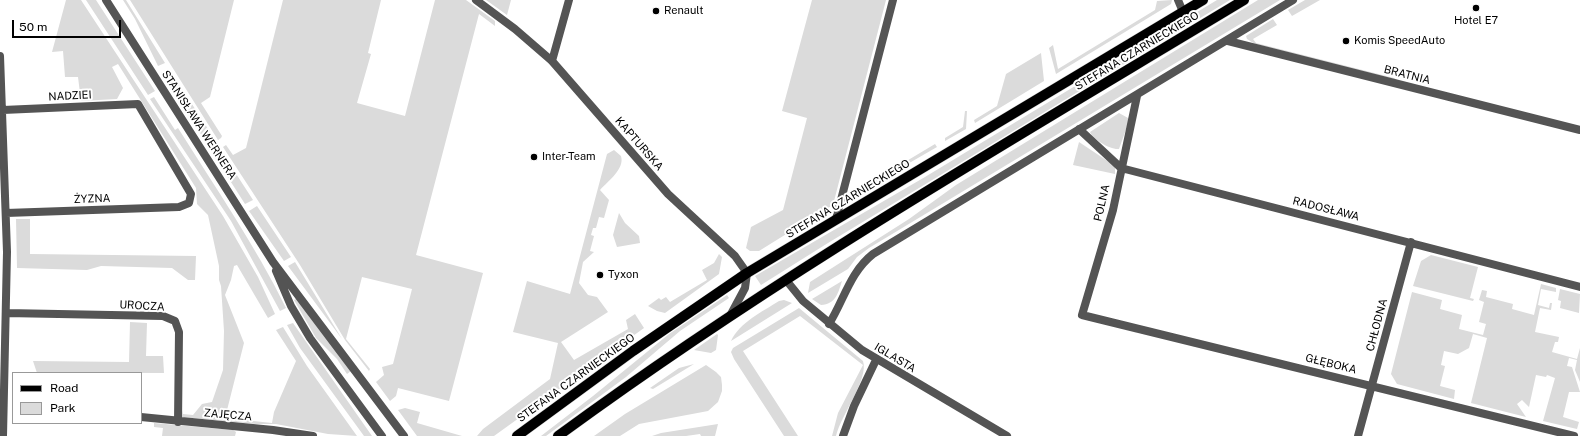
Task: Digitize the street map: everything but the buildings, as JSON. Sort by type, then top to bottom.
[{"type":"main road","name":"STEFANA CZARNIECKIEGO","points":[[516,436],[633,351],[747,273],[1203,0]]},
{"type":"main road","name":"STEFANA CZARNIECKIEGO","points":[[558,436],[625,387],[728,317],[786,280],[892,213],[1244,0]]},
{"type":"street","name":"STANISŁAWA WERNERA","points":[[106,0],[273,262],[404,436]]},
{"type":"street","name":"KAPTURSKA","points":[[476,0],[516,30],[552,61],[668,194],[735,256],[747,273]]},
{"type":"street","points":[[552,61],[569,0]]},
{"type":"street","points":[[836,220],[892,0]]},
{"type":"street","points":[[1178,0],[1183,12]]},
{"type":"street","points":[[829,324],[840,307],[854,275],[864,260],[1079,129],[1228,41],[1293,0]]},
{"type":"street","name":"BRATNIA","points":[[1228,41],[1580,130]]},
{"type":"street","points":[[0,56],[6,213],[3,252],[6,313],[3,436]]},
{"type":"street","name":"POLNA","points":[[1082,315],[1113,210],[1137,96]]},
{"type":"street","name":"NADZIEI","points":[[3,110],[138,104],[190,188],[191,194],[189,203],[179,208]]},
{"type":"street","name":"RADOSŁAWA","points":[[1079,129],[1122,168],[1580,287]]},
{"type":"street","name":"ŻYZNA","points":[[6,213],[179,208]]},
{"type":"street","name":"CHŁODNA","points":[[1358,436],[1411,242]]},
{"type":"street","name":"STANISŁAWA WERNERA","points":[[273,262],[291,306],[310,338],[382,436]]},
{"type":"street","points":[[728,317],[745,288],[747,273]]},
{"type":"street","name":"IGLASTA","points":[[786,280],[803,301],[829,324],[876,360],[1007,436]]},
{"type":"street","name":"UROCZA","points":[[6,313],[163,316],[175,321],[179,332],[178,422]]},
{"type":"street","name":"GŁĘBOKA","points":[[1082,315],[1372,385],[1574,436]]},
{"type":"street","points":[[843,436],[854,406],[876,360]]},
{"type":"street","points":[[4,396],[12,397]]},
{"type":"street","name":"ZAJĘCZA","points":[[142,417],[178,422],[273,430],[313,436]]},
{"type":"green space","points":[[66,0],[81,0],[223,216],[258,277],[275,314],[268,318],[237,265],[234,266],[231,280],[225,295],[244,343],[225,418],[272,423],[274,412],[296,361],[276,330],[283,327],[307,366],[357,436],[328,434],[276,424],[256,424],[182,417],[183,410],[183,414],[193,415],[202,404],[212,402],[223,370],[224,331],[221,286],[219,280],[219,266],[208,215],[197,204],[196,188],[118,64],[112,67],[123,88],[117,99],[81,101],[78,77],[65,77],[63,51],[52,52]]},
{"type":"green space","points":[[86,0],[96,0],[155,91],[148,95]]},
{"type":"green space","points":[[123,0],[126,0],[165,63],[158,66],[135,19]]},
{"type":"green space","points":[[130,0],[234,0],[210,97],[201,103],[222,136],[218,140]]},
{"type":"green space","points":[[283,0],[381,0],[368,53],[371,54],[357,103],[405,116],[435,0],[466,0],[495,21],[495,26],[479,14],[416,255],[483,273],[449,401],[398,388],[396,396],[390,401],[376,382],[384,375],[382,367],[393,364],[412,289],[362,277],[346,339],[370,369],[369,371],[345,340],[300,265],[223,147],[226,145],[233,155],[246,148]]},
{"type":"green space","points":[[486,0],[511,0],[507,15]]},
{"type":"green space","points":[[812,0],[886,0],[833,205],[759,251],[750,251],[746,248],[751,227],[783,210],[807,118],[782,111]]},
{"type":"green space","points":[[1172,0],[1171,4],[1056,74],[1049,48],[1053,45],[1058,69],[1155,10],[1157,1]]},
{"type":"green space","points":[[1217,0],[1230,0],[761,285],[755,276],[925,177]]},
{"type":"green space","points":[[1258,0],[1280,0],[869,248],[857,257],[848,269],[808,293],[810,282],[909,219],[956,185]]},
{"type":"green space","points":[[1305,0],[1320,0],[1292,16],[1288,10]]},
{"type":"green space","points":[[1273,19],[1277,25],[1253,39],[1256,43],[1394,78],[1399,81],[1255,44],[1247,39],[1246,36]]},
{"type":"green space","points":[[1041,53],[1044,81],[975,123],[974,120],[997,106],[1006,74]]},
{"type":"green space","points":[[168,69],[186,95],[179,100],[161,73]]},
{"type":"green space","points":[[154,97],[175,130],[178,128],[234,216],[286,308],[280,311],[231,221],[150,99]]},
{"type":"green space","points":[[190,101],[217,143],[209,147],[183,106]]},
{"type":"green space","points":[[965,111],[967,111],[966,129],[945,141],[945,138],[963,127]]},
{"type":"green space","points":[[1119,113],[1128,118],[1128,124],[1119,149],[1115,149],[1102,144],[1090,132]]},
{"type":"green space","points":[[1079,142],[1112,164],[1115,168],[1115,174],[1073,165]]},
{"type":"green space","points":[[935,144],[937,147],[847,199],[848,196]]},
{"type":"green space","points":[[220,148],[253,200],[245,204],[213,154]]},
{"type":"green space","points":[[614,150],[621,156],[621,166],[600,190],[609,200],[604,218],[599,217],[596,228],[593,228],[591,235],[594,236],[590,251],[594,252],[583,262],[579,283],[588,295],[597,297],[608,312],[561,342],[574,360],[628,329],[626,320],[635,314],[644,328],[494,436],[477,436],[483,429],[550,379],[558,343],[513,332],[527,281],[570,294],[607,154]]},
{"type":"green space","points":[[257,206],[291,257],[284,261],[249,211]]},
{"type":"green space","points":[[619,213],[625,223],[639,236],[640,243],[617,247],[613,235]]},
{"type":"green space","points":[[16,219],[30,219],[30,254],[196,256],[195,280],[188,280],[172,268],[101,266],[87,270],[17,268]]},
{"type":"green space","points":[[719,254],[722,257],[719,274],[665,313],[648,306],[659,298],[661,300],[666,297],[670,302],[707,280],[702,270],[714,263]]},
{"type":"green space","points":[[1431,255],[1478,267],[1470,298],[1474,299],[1473,301],[1413,286],[1421,261]]},
{"type":"green space","points":[[295,262],[342,339],[288,266]]},
{"type":"green space","points":[[842,281],[836,297],[830,303],[821,305],[812,299]]},
{"type":"green space","points":[[1541,284],[1556,288],[1556,292],[1541,289],[1538,305],[1549,308],[1550,303],[1552,303],[1551,310],[1540,308],[1535,332],[1559,337],[1558,342],[1555,342],[1552,352],[1577,359],[1580,348],[1580,382],[1575,370],[1577,360],[1569,358],[1567,366],[1572,367],[1580,392],[1569,392],[1563,417],[1579,422],[1577,429],[1543,421],[1555,378],[1547,375],[1546,377],[1536,375],[1529,407],[1522,400],[1517,404],[1526,417],[1471,403],[1487,338],[1473,334],[1469,348],[1458,354],[1444,351],[1441,365],[1445,366],[1440,386],[1455,390],[1454,399],[1397,384],[1391,374],[1412,292],[1442,300],[1440,309],[1462,315],[1459,329],[1483,335],[1486,324],[1479,322],[1484,302],[1479,300],[1482,290],[1487,291],[1486,297],[1513,304],[1512,309],[1534,315]]},
{"type":"green space","points":[[1560,289],[1580,294],[1579,313],[1560,308],[1561,301],[1558,300]]},
{"type":"green space","points":[[727,295],[729,298],[680,331],[626,377],[546,436],[541,436],[669,334]]},
{"type":"green space","points":[[298,298],[351,371],[347,374],[337,359],[316,338],[294,300]]},
{"type":"green space","points":[[784,300],[792,303],[731,341],[740,328],[746,323],[759,313],[779,301]]},
{"type":"green space","points":[[799,308],[863,361],[864,369],[862,377],[836,436],[832,436],[838,413],[863,365],[800,316],[743,351],[798,436],[784,436],[731,352],[733,348]]},
{"type":"green space","points":[[130,322],[147,323],[146,356],[163,356],[164,373],[37,372],[33,361],[129,362]]},
{"type":"green space","points":[[293,323],[372,436],[364,436],[300,348],[287,325]]},
{"type":"green space","points":[[717,334],[716,350],[711,353],[694,350]]},
{"type":"green space","points":[[694,364],[653,389],[650,388],[679,368]]},
{"type":"green space","points":[[706,365],[721,377],[722,385],[722,391],[718,402],[708,411],[639,424],[620,436],[594,436],[625,414]]},
{"type":"green space","points":[[405,408],[420,412],[417,423],[462,436],[417,436],[398,410]]},
{"type":"green space","points":[[154,423],[233,430],[236,432],[235,436],[162,436],[163,428],[154,427]]},
{"type":"green space","points":[[718,424],[715,436],[701,436],[700,434],[686,436],[652,436],[661,433]]},
{"type":"place","name":"Hotel E7","points":[[1476,8]]},
{"type":"place","name":"Renault","points":[[656,11]]},
{"type":"place","name":"Komis SpeedAuto","points":[[1346,41]]},
{"type":"place","name":"Inter-Team","points":[[534,157]]},
{"type":"place","name":"Tyxon","points":[[600,275]]}]
